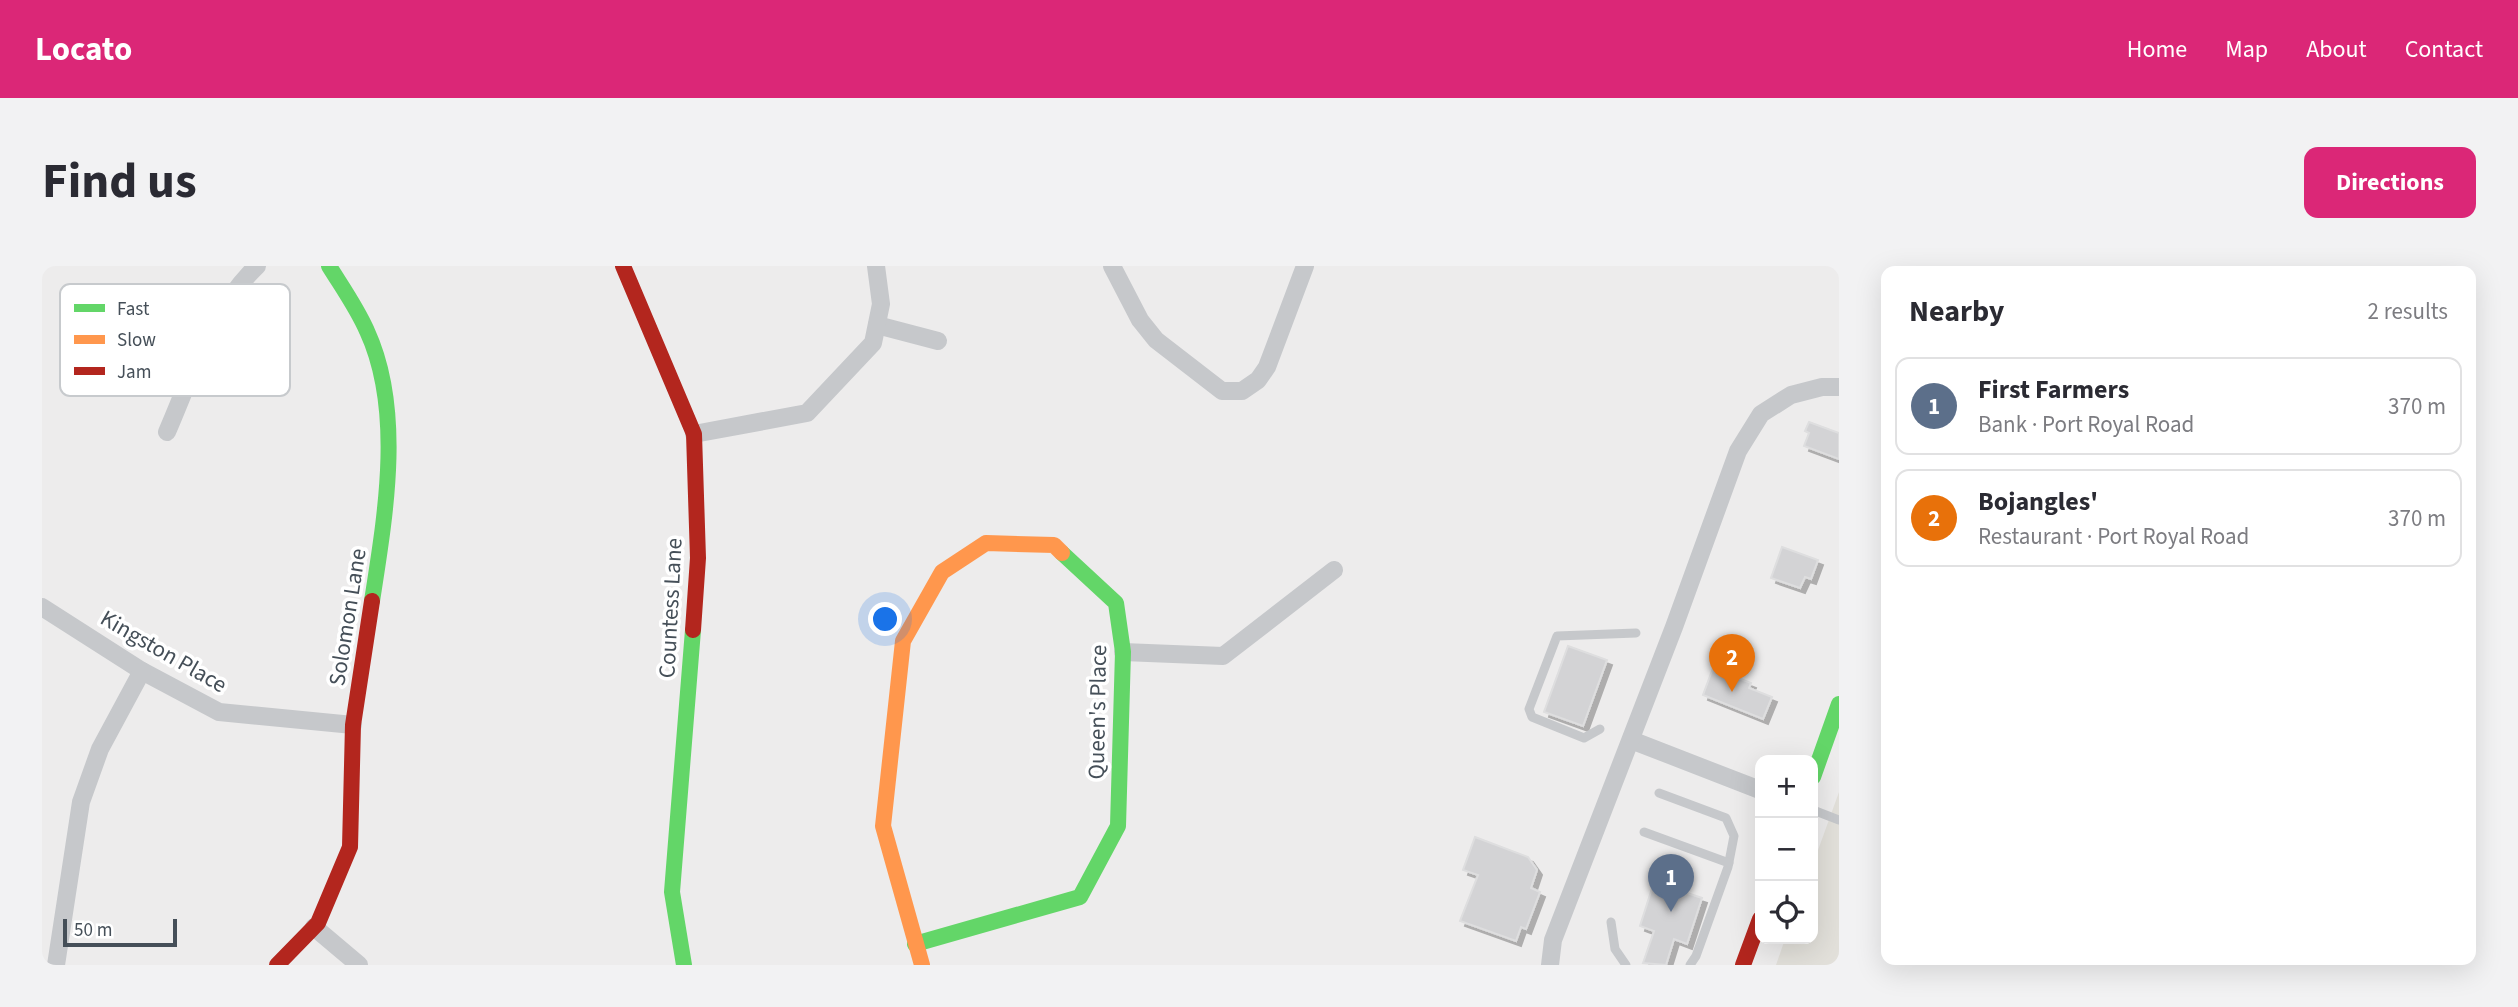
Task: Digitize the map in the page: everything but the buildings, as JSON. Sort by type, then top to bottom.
[{"type":"street","points":[[241,284],[257,266]]},
{"type":"street","name":"Solomon Lane","points":[[277,965],[318,923],[350,847],[353,725],[384,521],[389,443],[381,369],[367,330],[329,266]]},
{"type":"street","name":"Countess Lane","points":[[623,266],[694,434],[698,558],[672,892],[684,965]]},
{"type":"street","points":[[694,434],[807,413],[873,343],[881,304],[876,266]]},
{"type":"street","points":[[1112,266],[1140,320],[1156,340],[1222,391],[1242,391],[1258,380],[1267,367],[1305,266]]},
{"type":"street","points":[[877,325],[938,341]]},
{"type":"street","points":[[1550,965],[1553,940],[1631,740],[1738,451],[1761,414],[1791,395],[1822,387],[1839,387]]},
{"type":"street","points":[[167,432],[183,396]]},
{"type":"street","name":"Queen's Place","points":[[915,944],[1080,897],[1118,826],[1123,652],[1116,603],[1054,545],[986,543],[942,572],[903,641],[883,827],[915,944],[922,965]]},
{"type":"street","points":[[1123,652],[1223,656],[1335,570]]},
{"type":"street","name":"Kingston Place","points":[[42,607],[142,671],[219,712],[353,725]]},
{"type":"street","points":[[56,965],[81,803],[100,749],[142,671]]},
{"type":"street","points":[[1818,763],[1839,704]]},
{"type":"street","points":[[1631,740],[1755,788]]},
{"type":"street","points":[[314,927],[359,965]]},
{"type":"street","points":[[1743,965],[1755,933]]},
{"type":"lane","points":[[1600,729],[1584,738],[1532,717],[1529,709],[1557,636],[1636,633]]},
{"type":"lane","points":[[1659,793],[1726,818],[1734,836],[1728,865],[1693,961]]},
{"type":"lane","points":[[1818,812],[1839,820]]},
{"type":"lane","points":[[1644,832],[1728,865]]},
{"type":"lane","points":[[1611,922],[1615,949],[1626,965]]},
{"type":"shaded area","points":[[1839,792],[1839,965],[1776,965],[1783,944],[1818,944],[1818,850]]},
{"type":"traffic: fast","points":[[329,266],[367,331],[378,362],[385,395],[388,429],[386,500],[372,601]]},
{"type":"traffic: fast","points":[[915,944],[1080,897],[1118,826],[1123,652],[1116,603],[1062,553]]},
{"type":"traffic: fast","points":[[684,965],[672,892],[693,630]]},
{"type":"traffic: fast","points":[[1818,763],[1839,704]]},
{"type":"traffic: slow","points":[[922,965],[883,826],[903,641],[942,572],[986,543],[1054,545],[1062,553]]},
{"type":"traffic: jam","points":[[623,266],[694,434],[698,558],[693,630]]},
{"type":"traffic: jam","points":[[277,965],[318,923],[350,847],[353,725],[372,601]]},
{"type":"traffic: jam","points":[[1743,965],[1755,933]]},
{"type":"place","name":"Bojangles'","points":[[1732,692]]},
{"type":"place","name":"First Farmers","points":[[1671,912]]}]
